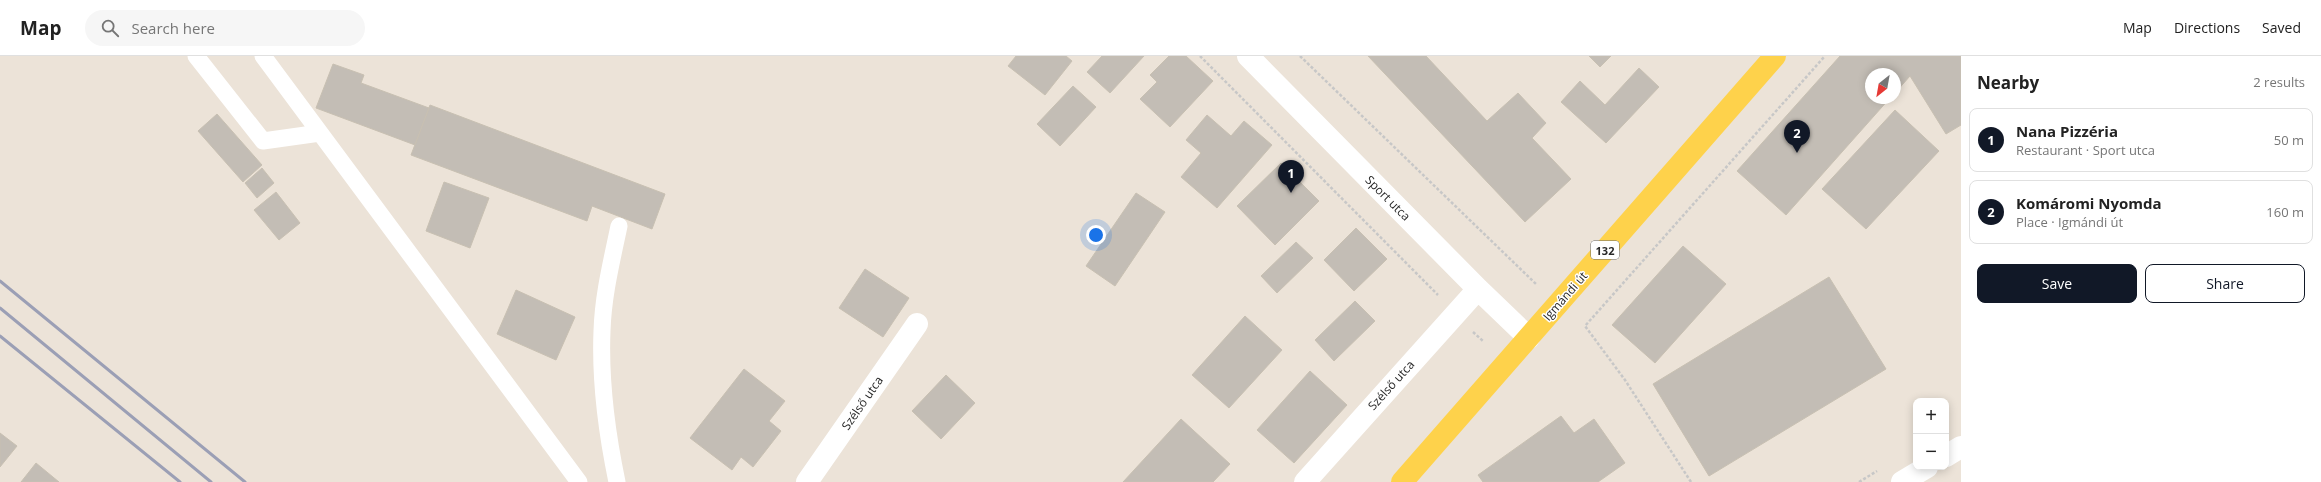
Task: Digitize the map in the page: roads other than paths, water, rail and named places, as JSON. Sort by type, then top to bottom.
[{"type":"main road","name":"Igmándi út","points":[[1402,482],[1775,56]]},
{"type":"street","name":"Sport utca","points":[[1248,56],[1478,289],[1529,338]]},
{"type":"street","name":"Szélső utca","points":[[1305,482],[1478,289]]},
{"type":"street","name":"Szélső utca","points":[[807,482],[916,324]]},
{"type":"street","points":[[1949,454],[1961,447]]},
{"type":"street","points":[[1902,482],[1922,470]]},
{"type":"lane","points":[[196,56],[263,141],[320,133]]},
{"type":"lane","points":[[263,56],[579,482]]},
{"type":"lane","points":[[617,482],[607,414],[602,330],[606,288],[619,226]]},
{"type":"railway","points":[[0,281],[245,482]]},
{"type":"railway","points":[[0,308],[211,482]]},
{"type":"railway","points":[[0,336],[180,482]]},
{"type":"place","name":"Komáromi Nyomda","points":[[1797,153]]},
{"type":"place","name":"Nana Pizzéria","points":[[1291,193]]}]
